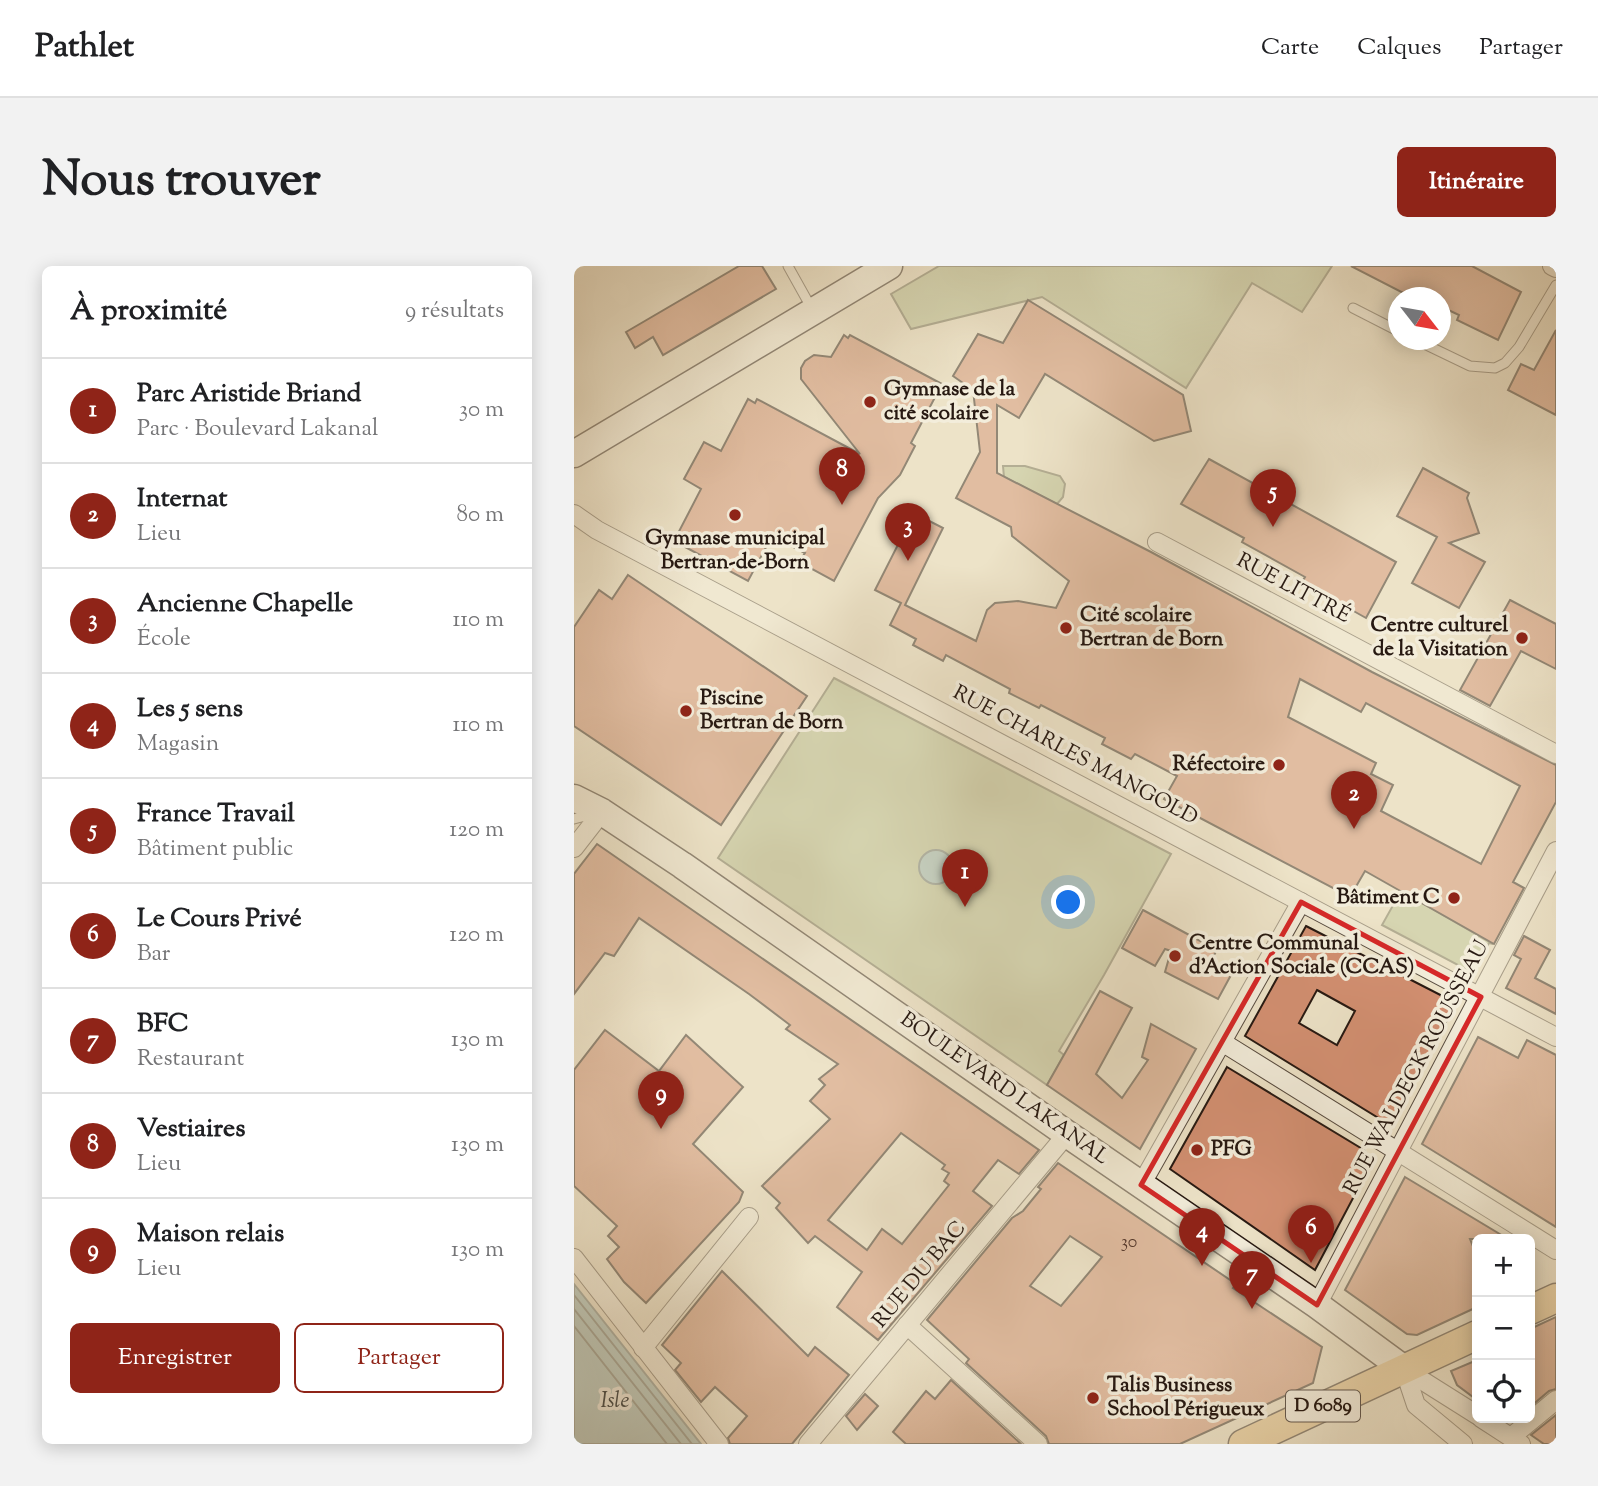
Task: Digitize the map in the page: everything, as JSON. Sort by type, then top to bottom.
[{"type":"main road","points":[[574,454],[888,266]]},
{"type":"main road","name":"BOULEVARD LAKANAL","points":[[574,782],[588,793],[602,812]]},
{"type":"main road","name":"BOULEVARD LAKANAL","points":[[574,798],[602,812],[868,993],[1067,1134],[1317,1305],[1404,1369]]},
{"type":"main road","points":[[1535,1308],[1556,1298]]},
{"type":"main road","name":"D 6089","points":[[1243,1444],[1472,1337]]},
{"type":"street","name":"RUE CHARLES MANGOLD","points":[[574,514],[597,530],[1556,1037]]},
{"type":"street","name":"RUE LITTRÉ","points":[[1157,542],[1556,754]]},
{"type":"street","points":[[574,848],[602,812]]},
{"type":"street","name":"RUE WALDECK ROUSSEAU","points":[[1317,1305],[1556,851]]},
{"type":"street","points":[[1141,1185],[1301,902]]},
{"type":"street","points":[[1222,1042],[1556,1250]]},
{"type":"street","name":"RUE DU BAC","points":[[808,1444],[1067,1134]]},
{"type":"street","points":[[643,1348],[749,1217]]},
{"type":"street","points":[[574,1258],[719,1444]]},
{"type":"street","points":[[907,1325],[1038,1444]]},
{"type":"street","points":[[1404,1369],[1472,1412]]},
{"type":"street","points":[[1404,1369],[1416,1405],[1464,1444]]},
{"type":"street","points":[[1489,1423],[1516,1441],[1556,1400]]},
{"type":"lane","points":[[788,266],[813,310]]},
{"type":"lane","points":[[1437,350],[1470,366],[1495,368],[1506,363],[1556,285]]},
{"type":"lane","points":[[1353,308],[1388,326]]},
{"type":"lane","points":[[574,819],[602,812]]},
{"type":"highlighted area","points":[[1301,902],[1481,997],[1317,1305],[1141,1185]]},
{"type":"green space","points":[[939,266],[1332,266],[1302,312],[1252,283],[1186,388],[1042,297],[911,329],[891,294]]},
{"type":"green space","points":[[1003,466],[1025,466],[1060,476],[1065,484],[1063,497],[1057,504],[1004,477]]},
{"type":"green space","points":[[834,678],[1171,854],[1059,1051],[1064,1055],[1047,1085],[718,858]]},
{"type":"green space","points":[[1401,891],[1493,944],[1489,943],[1473,973],[1382,925]]},
{"type":"water","points":[[936,850],[948,855],[953,867],[948,879],[936,884],[924,879],[919,867],[924,855]]},
{"type":"water","name":"Isle","points":[[574,1284],[701,1444],[574,1444]]},
{"type":"building","points":[[739,266],[762,266],[776,289],[663,355],[653,337],[635,348],[626,332]]},
{"type":"building","points":[[1351,266],[1472,266],[1521,292],[1498,340],[1457,320],[1459,315],[1451,311],[1451,287],[1392,287]]},
{"type":"building","points":[[1028,300],[1183,395],[1191,431],[1154,441],[1045,374],[1019,418],[997,405],[997,473],[1151,552],[1372,672],[1556,765],[1556,802],[1513,882],[1524,888],[1494,944],[1365,871],[1350,897],[1164,799],[1177,776],[1135,754],[1131,759],[1102,744],[1105,738],[1041,705],[1039,708],[1009,693],[1010,689],[946,655],[943,661],[913,645],[916,639],[890,625],[901,603],[875,590],[914,513],[943,528],[905,605],[976,641],[987,610],[995,603],[1018,601],[1056,608],[1069,581],[1012,536],[1011,527],[956,498],[980,452],[973,390],[953,376],[978,334],[1003,343]],"holes":[[[1300,679],[1361,712],[1366,703],[1520,786],[1481,864],[1381,811],[1393,785],[1371,774],[1376,763],[1288,717]]]},
{"type":"building","points":[[1556,330],[1556,415],[1508,390],[1521,364],[1534,370]]},
{"type":"building","points":[[844,335],[848,338],[850,335],[942,384],[911,443],[915,446],[900,475],[878,498],[834,581],[799,562],[805,553],[772,536],[748,581],[674,541],[701,489],[684,479],[704,442],[721,451],[748,399],[755,403],[757,399],[860,454],[801,379],[801,368],[805,361],[814,355],[831,357]]},
{"type":"building","points":[[1209,459],[1396,562],[1366,618],[1302,582],[1305,577],[1242,542],[1244,538],[1181,504]]},
{"type":"building","points":[[1423,468],[1469,493],[1467,498],[1479,533],[1449,543],[1485,562],[1459,608],[1412,583],[1437,537],[1397,516]]},
{"type":"building","name":"Piscine Bertran de Born","points":[[628,575],[807,696],[721,825],[574,726],[574,627],[599,590],[612,599]]},
{"type":"building","name":"Centre culturel de la Visitation","points":[[1510,600],[1556,624],[1556,669],[1521,651],[1490,706],[1460,690]]},
{"type":"building","points":[[597,844],[1039,1150],[1019,1174],[998,1160],[973,1191],[992,1206],[878,1340],[837,1307],[862,1272],[815,1236],[808,1243],[776,1208],[780,1203],[762,1186],[830,1119],[810,1101],[825,1085],[819,1079],[838,1064],[786,1029],[790,1025],[749,994],[639,918],[614,956],[605,953],[574,994],[574,874]],"holes":[[[901,1133],[945,1165],[942,1169],[949,1173],[944,1181],[949,1185],[902,1244],[882,1229],[867,1250],[828,1220]]]},
{"type":"building","name":"Centre Communal d'Action Sociale (CCAS)","points":[[1143,910],[1217,950],[1210,962],[1231,975],[1218,999],[1165,972],[1171,951],[1165,949],[1155,966],[1122,948]]},
{"type":"building","points":[[1306,926],[1456,1003],[1393,1122],[1385,1122],[1245,1036]],"holes":[[[1317,990],[1355,1011],[1337,1045],[1299,1023]]]},
{"type":"building","points":[[1524,936],[1550,950],[1535,978],[1556,989],[1556,1014],[1506,988],[1521,959],[1514,955]]},
{"type":"building","points":[[1100,991],[1132,1008],[1096,1074],[1122,1098],[1148,1060],[1142,1057],[1151,1024],[1196,1049],[1140,1149],[1047,1085]]},
{"type":"building","points":[[605,1030],[659,1071],[686,1035],[743,1087],[693,1144],[743,1192],[739,1202],[646,1303],[624,1282],[607,1259],[619,1247],[608,1236],[617,1226],[574,1186],[574,1070]]},
{"type":"building","points":[[1478,1037],[1518,1058],[1527,1040],[1556,1055],[1556,1227],[1422,1144]]},
{"type":"building","points":[[1227,1067],[1364,1150],[1371,1159],[1370,1166],[1315,1270],[1170,1169]]},
{"type":"building","points":[[1058,1163],[1236,1284],[1233,1288],[1322,1347],[1313,1383],[1180,1444],[1049,1444],[1046,1436],[966,1363],[969,1359],[927,1320],[1012,1218],[1023,1211],[1041,1189],[1038,1187]],"holes":[[[1070,1236],[1102,1257],[1061,1306],[1030,1286]]]},
{"type":"building","points":[[1405,1177],[1500,1234],[1472,1234],[1470,1239],[1472,1309],[1417,1335],[1407,1334],[1345,1290]]},
{"type":"building","points":[[722,1271],[808,1356],[815,1347],[849,1375],[792,1444],[730,1444],[728,1438],[747,1416],[715,1387],[701,1402],[675,1370],[681,1363],[662,1345]]},
{"type":"building","points":[[1556,1317],[1556,1389],[1549,1391],[1535,1403],[1535,1360],[1535,1327]]},
{"type":"building","points":[[1472,1362],[1472,1396],[1457,1385],[1451,1371]]},
{"type":"building","points":[[951,1380],[1021,1444],[906,1444],[893,1432],[926,1391],[935,1399]]},
{"type":"building","points":[[865,1394],[878,1406],[857,1430],[846,1416]]},
{"type":"building","points":[[1556,1415],[1556,1444],[1544,1444],[1531,1435]]},
{"type":"place","name":"Gymnase de la cité scolaire","points":[[870,402]]},
{"type":"place","name":"Vestiaires","points":[[842,505]]},
{"type":"place","name":"Gymnase municipal Bertran-de-Born","points":[[735,515]]},
{"type":"place","name":"France Travail","points":[[1273,527]]},
{"type":"place","name":"Ancienne Chapelle","points":[[908,561]]},
{"type":"place","name":"Cité scolaire Bertran de Born","points":[[1066,628]]},
{"type":"place","name":"Centre culturel de la Visitation","points":[[1522,638]]},
{"type":"place","name":"Piscine Bertran de Born","points":[[686,711]]},
{"type":"place","name":"Réfectoire","points":[[1279,765]]},
{"type":"place","name":"Internat","points":[[1354,829]]},
{"type":"place","name":"Bâtiment C","points":[[1454,898]]},
{"type":"place","name":"Parc Aristide Briand","points":[[965,907]]},
{"type":"place","name":"Centre Communal d'Action Sociale (CCAS)","points":[[1175,956]]},
{"type":"place","name":"Maison relais","points":[[661,1129]]},
{"type":"place","name":"PFG","points":[[1197,1150]]},
{"type":"place","name":"Le Cours Privé","points":[[1311,1263]]},
{"type":"place","name":"Les 5 sens","points":[[1202,1266]]},
{"type":"place","name":"BFC","points":[[1252,1309]]},
{"type":"place","name":"Talis Business School Périgueux","points":[[1093,1398]]}]
